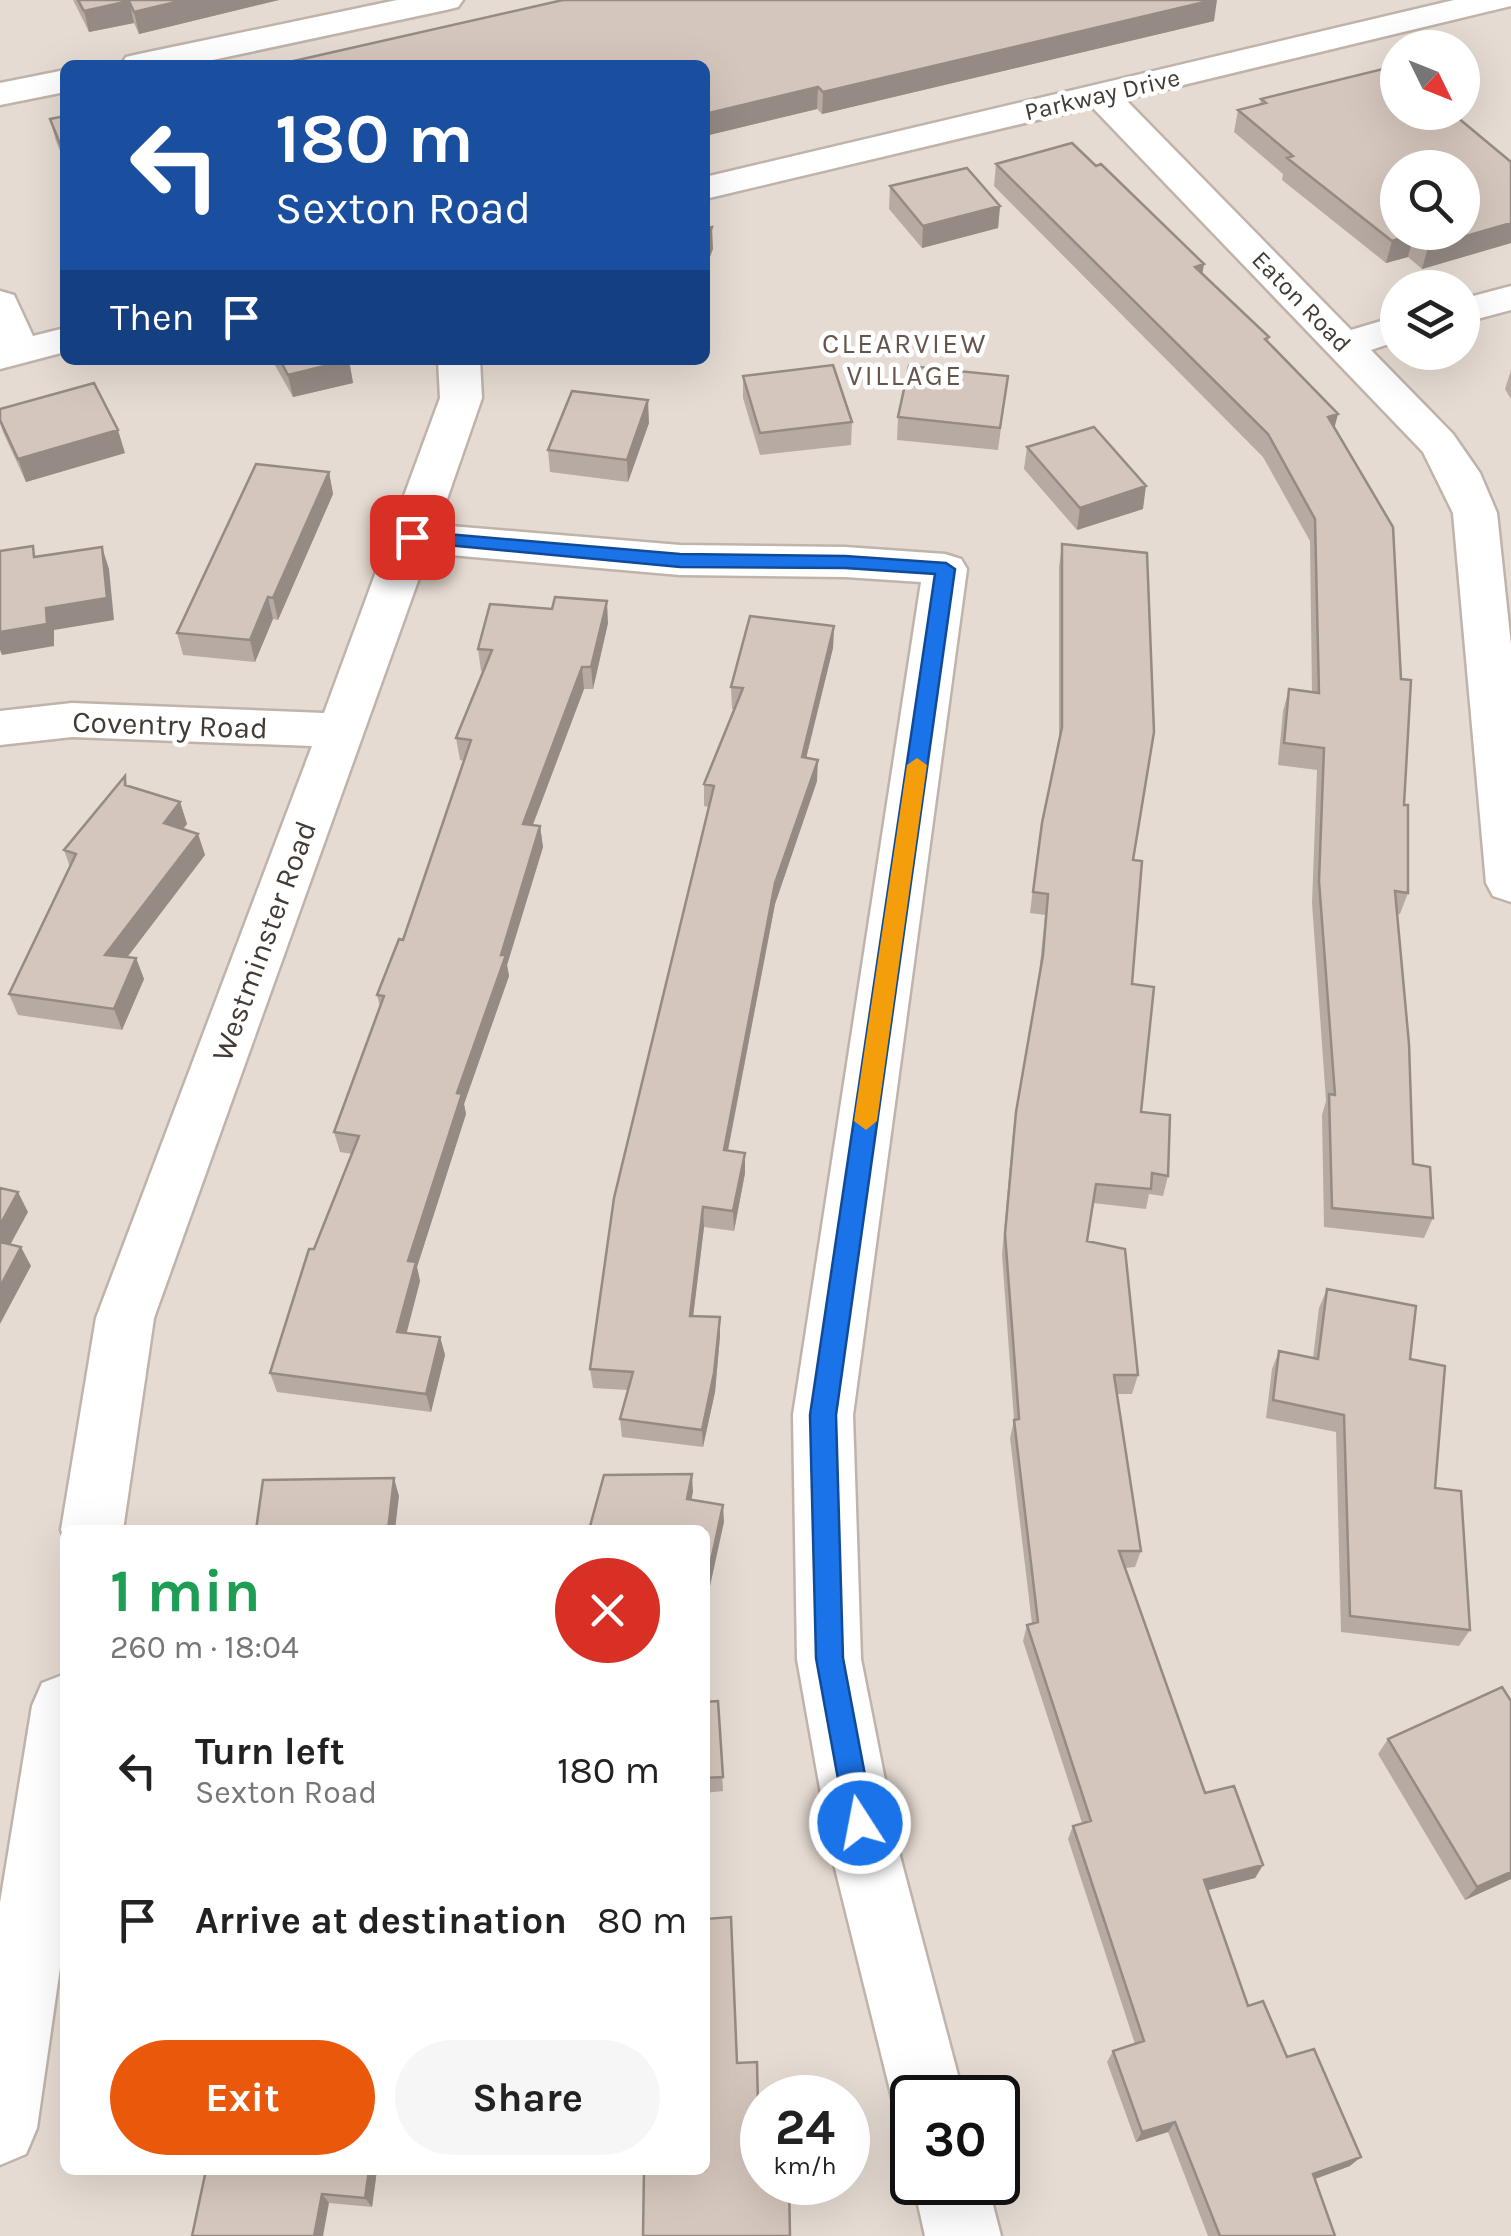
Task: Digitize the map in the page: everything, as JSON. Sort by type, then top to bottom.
[{"type":"street","points":[[163,60],[446,0]]},
{"type":"street","name":"Parkway Drive","points":[[710,187],[1498,0]]},
{"type":"street","points":[[0,94],[60,81]]},
{"type":"street","name":"Eaton Road","points":[[1100,95],[1345,345],[1438,444],[1458,474],[1475,513],[1511,884]]},
{"type":"street","points":[[1480,306],[1511,298]]},
{"type":"street","points":[[0,303],[9,354],[60,341]]},
{"type":"street","points":[[1345,345],[1380,334]]},
{"type":"street","name":"Westminster Road","points":[[93,1525],[124,1318],[263,948],[461,398],[459,365]]},
{"type":"street","points":[[412,537],[680,560],[845,562],[946,569],[823,1415],[829,1658],[866,1856],[922,2075]]},
{"type":"street","name":"Coventry Road","points":[[0,728],[72,720],[340,730]]},
{"type":"street","points":[[0,2128],[60,1738]]},
{"type":"street","points":[[956,2205],[963,2236]]},
{"type":"shaded area","name":"CLEARVIEW VILLAGE","points":[[0,0],[1511,0],[1511,2236],[0,2236]]},
{"type":"building","points":[[78,0],[184,0],[134,12],[129,1],[84,11]]},
{"type":"building","points":[[563,0],[1213,0],[823,92],[818,87],[710,113],[710,60],[298,60]]},
{"type":"building","points":[[1380,70],[1380,130],[1473,130],[1511,162],[1511,223],[1480,232],[1480,150],[1380,150],[1380,232],[1287,158],[1293,156],[1238,110],[1266,103],[1261,99]]},
{"type":"building","points":[[60,117],[60,144],[50,119]]},
{"type":"building","points":[[1072,143],[1096,166],[1101,164],[1204,264],[1195,267],[1269,337],[1265,339],[1338,414],[1328,417],[1393,527],[1401,679],[1411,680],[1404,805],[1408,805],[1408,893],[1395,891],[1409,1044],[1413,1164],[1430,1167],[1433,1218],[1332,1208],[1329,1094],[1335,1095],[1319,881],[1324,748],[1284,743],[1289,689],[1319,693],[1315,519],[1268,434],[996,164]]},
{"type":"building","points":[[967,168],[1000,206],[923,226],[890,186]]},
{"type":"building","points":[[283,365],[329,365],[288,375]]},
{"type":"building","points":[[833,365],[852,422],[760,433],[743,376]]},
{"type":"building","points":[[909,366],[1008,376],[1000,428],[898,417]]},
{"type":"building","points":[[94,383],[118,430],[18,459],[0,420],[0,409]]},
{"type":"building","points":[[572,391],[648,400],[627,460],[548,450]]},
{"type":"building","points":[[1094,427],[1146,486],[1080,508],[1027,447]]},
{"type":"building","points":[[256,464],[329,472],[250,640],[177,633]]},
{"type":"building","points":[[1062,544],[1147,553],[1154,732],[1133,860],[1142,861],[1132,984],[1154,987],[1141,1112],[1170,1115],[1168,1176],[1152,1173],[1151,1189],[1096,1184],[1087,1241],[1125,1249],[1138,1375],[1114,1375],[1141,1551],[1119,1551],[1205,1793],[1234,1786],[1263,1865],[1204,1880],[1248,2006],[1263,2001],[1287,2057],[1314,2049],[1361,2157],[1313,2174],[1335,2236],[1220,2236],[1175,2122],[1142,2132],[1113,2051],[1144,2041],[1073,1826],[1091,1821],[1027,1625],[1038,1622],[1014,1420],[1019,1419],[1005,1234],[1016,1112],[1043,955],[1048,894],[1033,892],[1042,823],[1062,727]]},
{"type":"building","points":[[33,546],[34,557],[102,547],[107,598],[46,608],[47,624],[0,632],[0,551]]},
{"type":"building","points":[[555,597],[607,601],[591,667],[582,667],[523,824],[540,826],[501,955],[506,955],[457,1093],[462,1094],[408,1261],[416,1262],[397,1332],[440,1337],[426,1394],[270,1373],[309,1249],[314,1249],[359,1136],[334,1132],[384,996],[377,995],[399,939],[403,940],[471,740],[456,738],[492,650],[478,649],[490,604],[552,609]]},
{"type":"building","points":[[750,616],[834,626],[802,757],[818,760],[775,883],[724,1150],[745,1153],[733,1211],[703,1207],[690,1316],[720,1317],[702,1430],[620,1419],[633,1372],[590,1369],[614,1198],[714,786],[704,784],[743,688],[731,687]]},
{"type":"building","points":[[125,776],[125,785],[180,802],[164,823],[198,834],[105,955],[136,958],[114,1009],[9,994],[76,854],[64,850]]},
{"type":"building","points":[[0,1188],[18,1192],[0,1225]]},
{"type":"building","points":[[0,1242],[21,1247],[0,1287]]},
{"type":"building","points":[[1327,1289],[1416,1306],[1410,1359],[1445,1366],[1435,1488],[1461,1491],[1470,1630],[1350,1616],[1344,1415],[1273,1400],[1279,1351],[1318,1359]]},
{"type":"building","points":[[692,1474],[687,1499],[723,1505],[710,1565],[710,1525],[590,1525],[604,1475]]},
{"type":"building","points":[[394,1478],[389,1525],[257,1525],[263,1480]]},
{"type":"building","points":[[1502,1687],[1511,1701],[1511,1872],[1477,1887],[1388,1739]]},
{"type":"building","points":[[718,1701],[723,1777],[710,1778],[710,1702]]},
{"type":"building","points":[[731,1917],[737,2063],[757,2062],[757,2075],[740,2075],[740,2205],[789,2205],[790,2236],[643,2236],[644,2175],[710,2175],[710,1919]]},
{"type":"building","points":[[205,2175],[368,2175],[365,2198],[322,2194],[314,2236],[192,2236]]},
{"type":"slow traffic","points":[[866,1121],[917,765]]},
{"type":"district","name":"CLEARVIEW VILLAGE","points":[[905,359]]},
{"type":"route","points":[[412,537],[680,560],[845,562],[946,569],[823,1415],[829,1658],[860,1823]]}]
